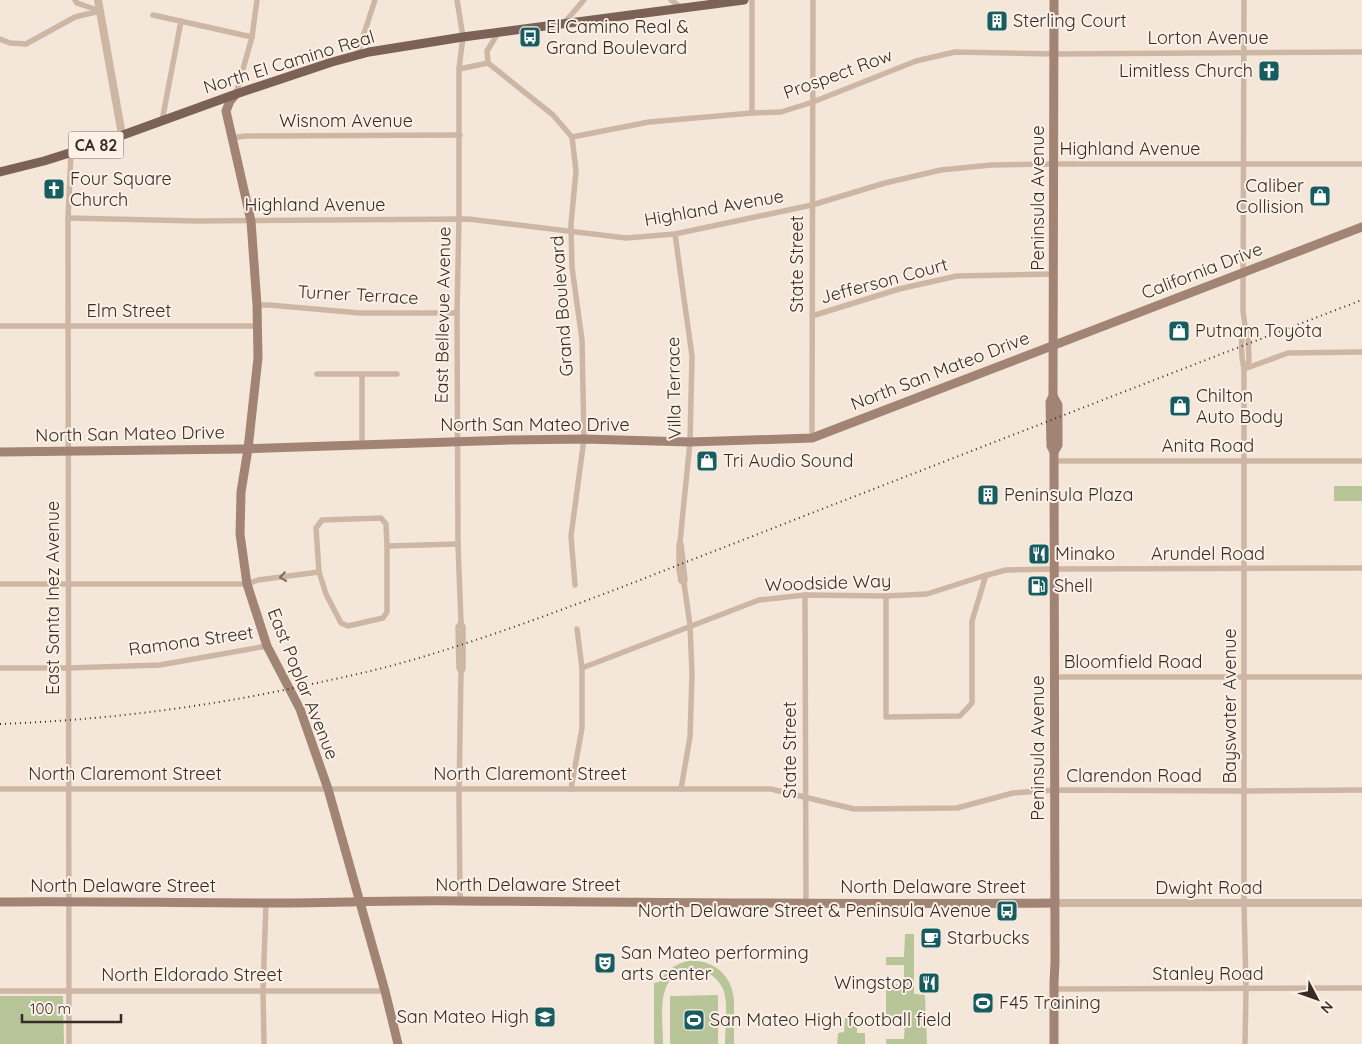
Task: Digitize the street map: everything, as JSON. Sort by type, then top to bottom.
[{"type":"main road","name":"North El Camino Real","points":[[0,172],[71,153],[236,94],[357,55],[463,37],[744,0]]},
{"type":"main road","name":"Peninsula Avenue","points":[[1054,0],[1053,396],[1058,405],[1058,445],[1054,456],[1056,962],[1054,1044]]},
{"type":"main road","name":"East Poplar Avenue","points":[[236,94],[230,101],[226,111],[251,221],[257,305],[258,358],[248,449],[241,492],[240,534],[247,584],[267,646],[300,709],[328,789],[398,1044]]},
{"type":"main road","name":"California Drive","points":[[1054,345],[1362,227]]},
{"type":"main road","name":"North San Mateo Drive","points":[[0,452],[248,449],[457,441],[584,439],[690,442],[812,438],[1054,345]]},
{"type":"main road","name":"North Delaware Street","points":[[0,902],[1055,903]]},
{"type":"street","points":[[75,0],[77,3],[100,12]]},
{"type":"street","points":[[98,0],[122,135]]},
{"type":"street","points":[[236,94],[252,37],[257,0]]},
{"type":"street","points":[[357,55],[375,0]]},
{"type":"street","name":"East Bellevue Avenue","points":[[457,0],[463,37],[459,69],[460,135],[457,313],[458,544],[464,669],[461,672],[460,901]]},
{"type":"street","points":[[563,24],[584,0]]},
{"type":"street","points":[[672,0],[682,8]]},
{"type":"street","points":[[752,0],[752,113]]},
{"type":"street","name":"State Street","points":[[812,438],[813,0]]},
{"type":"street","name":"Bayswater Avenue","points":[[1244,0],[1243,272],[1244,326],[1248,332],[1248,361],[1244,369],[1245,1044]]},
{"type":"street","points":[[0,39],[10,43],[26,44],[75,17],[100,12]]},
{"type":"street","points":[[153,15],[252,37]]},
{"type":"street","points":[[162,121],[181,21]]},
{"type":"street","points":[[498,33],[487,51],[488,63],[553,115],[572,137]]},
{"type":"street","name":"Prospect Row","points":[[572,137],[649,122],[781,112],[812,102],[916,61],[955,52],[1054,54]]},
{"type":"street","name":"Lorton Avenue","points":[[1054,54],[1362,52]]},
{"type":"street","points":[[459,69],[488,63]]},
{"type":"street","name":"Wisnom Avenue","points":[[233,138],[245,136],[460,135]]},
{"type":"street","name":"Grand Boulevard","points":[[572,137],[576,171],[571,231],[572,268],[582,340],[584,439],[571,536],[574,585]]},
{"type":"street","name":"East Santa Inez Avenue","points":[[69,1044],[68,218],[71,153]]},
{"type":"street","name":"Highland Avenue","points":[[68,218],[251,221],[468,219],[626,238],[675,234],[812,205],[886,183],[941,170],[991,165],[1054,164],[1362,164]]},
{"type":"street","name":"Villa Terrace","points":[[675,234],[692,356],[690,442],[680,542],[682,544],[684,583],[690,626],[692,674],[690,737],[681,789]]},
{"type":"street","name":"Jefferson Court","points":[[812,316],[899,289],[956,276],[1054,274]]},
{"type":"street","name":"Turner Terrace","points":[[257,305],[269,304],[360,313],[457,313]]},
{"type":"street","name":"Elm Street","points":[[0,326],[257,326]]},
{"type":"street","points":[[1244,369],[1288,353],[1362,352]]},
{"type":"street","points":[[317,374],[397,374]]},
{"type":"street","points":[[362,375],[362,444]]},
{"type":"street","name":"Anita Road","points":[[1054,456],[1244,461],[1362,461]]},
{"type":"street","points":[[381,518],[386,524],[388,546],[387,612],[383,618],[348,626],[341,623],[326,594],[319,572],[316,528],[322,520],[381,518]]},
{"type":"street","points":[[388,546],[458,544]]},
{"type":"street","name":"Arundel Road","points":[[1054,569],[1362,568]]},
{"type":"street","name":"Woodside Way","points":[[582,668],[758,600],[805,595],[886,596],[927,594],[1006,570],[1054,569]]},
{"type":"street","points":[[0,584],[247,584],[258,580],[319,572]]},
{"type":"street","points":[[886,596],[886,717],[960,716],[972,703],[972,621],[986,575]]},
{"type":"street","name":"State Street","points":[[805,595],[806,904]]},
{"type":"street","points":[[571,789],[582,728],[582,668],[577,628]]},
{"type":"street","name":"Ramona Street","points":[[0,668],[160,665],[267,646]]},
{"type":"street","name":"Bloomfield Road","points":[[1054,677],[1362,677]]},
{"type":"street","name":"North Claremont Street","points":[[0,789],[771,789],[854,809],[957,808],[1013,793],[1055,790]]},
{"type":"street","name":"Clarendon Road","points":[[1055,790],[1362,790]]},
{"type":"street","points":[[264,1044],[263,990],[266,903]]},
{"type":"street","name":"Dwight Road","points":[[1055,903],[1362,903]]},
{"type":"street","name":"Stanley Road","points":[[1054,990],[1362,988]]},
{"type":"street","name":"North Eldorado Street","points":[[0,991],[385,991]]},
{"type":"green space","points":[[1334,486],[1362,486],[1362,501],[1334,501]]},
{"type":"green space","points":[[905,934],[914,934],[914,994],[925,995],[927,1044],[886,1044],[886,1039],[904,1039],[905,1019],[886,1018],[886,985],[904,984],[904,965],[886,965],[886,957],[904,957]]},
{"type":"green space","points":[[688,961],[697,961],[713,966],[720,970],[729,983],[734,1000],[734,1044],[725,1044],[726,1006],[722,987],[709,974],[692,970],[683,971],[669,981],[663,996],[663,1044],[654,1044],[654,983],[659,982],[675,966]]},
{"type":"green space","name":"San Mateo High football field","points":[[718,995],[718,1044],[670,1044],[670,996]]},
{"type":"green space","points":[[0,996],[63,996],[64,1044],[0,1044]]},
{"type":"green space","points":[[845,1018],[857,1018],[857,1033],[865,1033],[865,1044],[837,1044],[838,1033],[844,1032]]},
{"type":"railway","points":[[0,724],[81,719],[202,705],[281,691],[384,668],[434,653],[519,625],[630,584],[1362,300]]},
{"type":"place","name":"Sterling Court","points":[[997,21]]},
{"type":"place","name":"El Camino Real & Grand Boulevard","points":[[530,37]]},
{"type":"place","name":"Limitless Church","points":[[1269,71]]},
{"type":"place","name":"Four Square Church","points":[[54,189]]},
{"type":"place","name":"Caliber Collision","points":[[1320,196]]},
{"type":"place","name":"Putnam Toyota","points":[[1179,331]]},
{"type":"place","name":"Chilton Auto Body","points":[[1180,406]]},
{"type":"place","name":"Tri Audio Sound","points":[[707,461]]},
{"type":"place","name":"Peninsula Plaza","points":[[988,495]]},
{"type":"place","name":"Minako","points":[[1039,554]]},
{"type":"place","name":"Shell","points":[[1038,586]]},
{"type":"place","name":"North Delaware Street & Peninsula Avenue","points":[[1007,911]]},
{"type":"place","name":"Starbucks","points":[[931,938]]},
{"type":"place","name":"San Mateo performing arts center","points":[[605,963]]},
{"type":"place","name":"Wingstop","points":[[929,983]]},
{"type":"place","name":"F45 Training","points":[[983,1003]]},
{"type":"place","name":"San Mateo High","points":[[545,1017]]},
{"type":"place","name":"San Mateo High football field","points":[[694,1020]]}]
